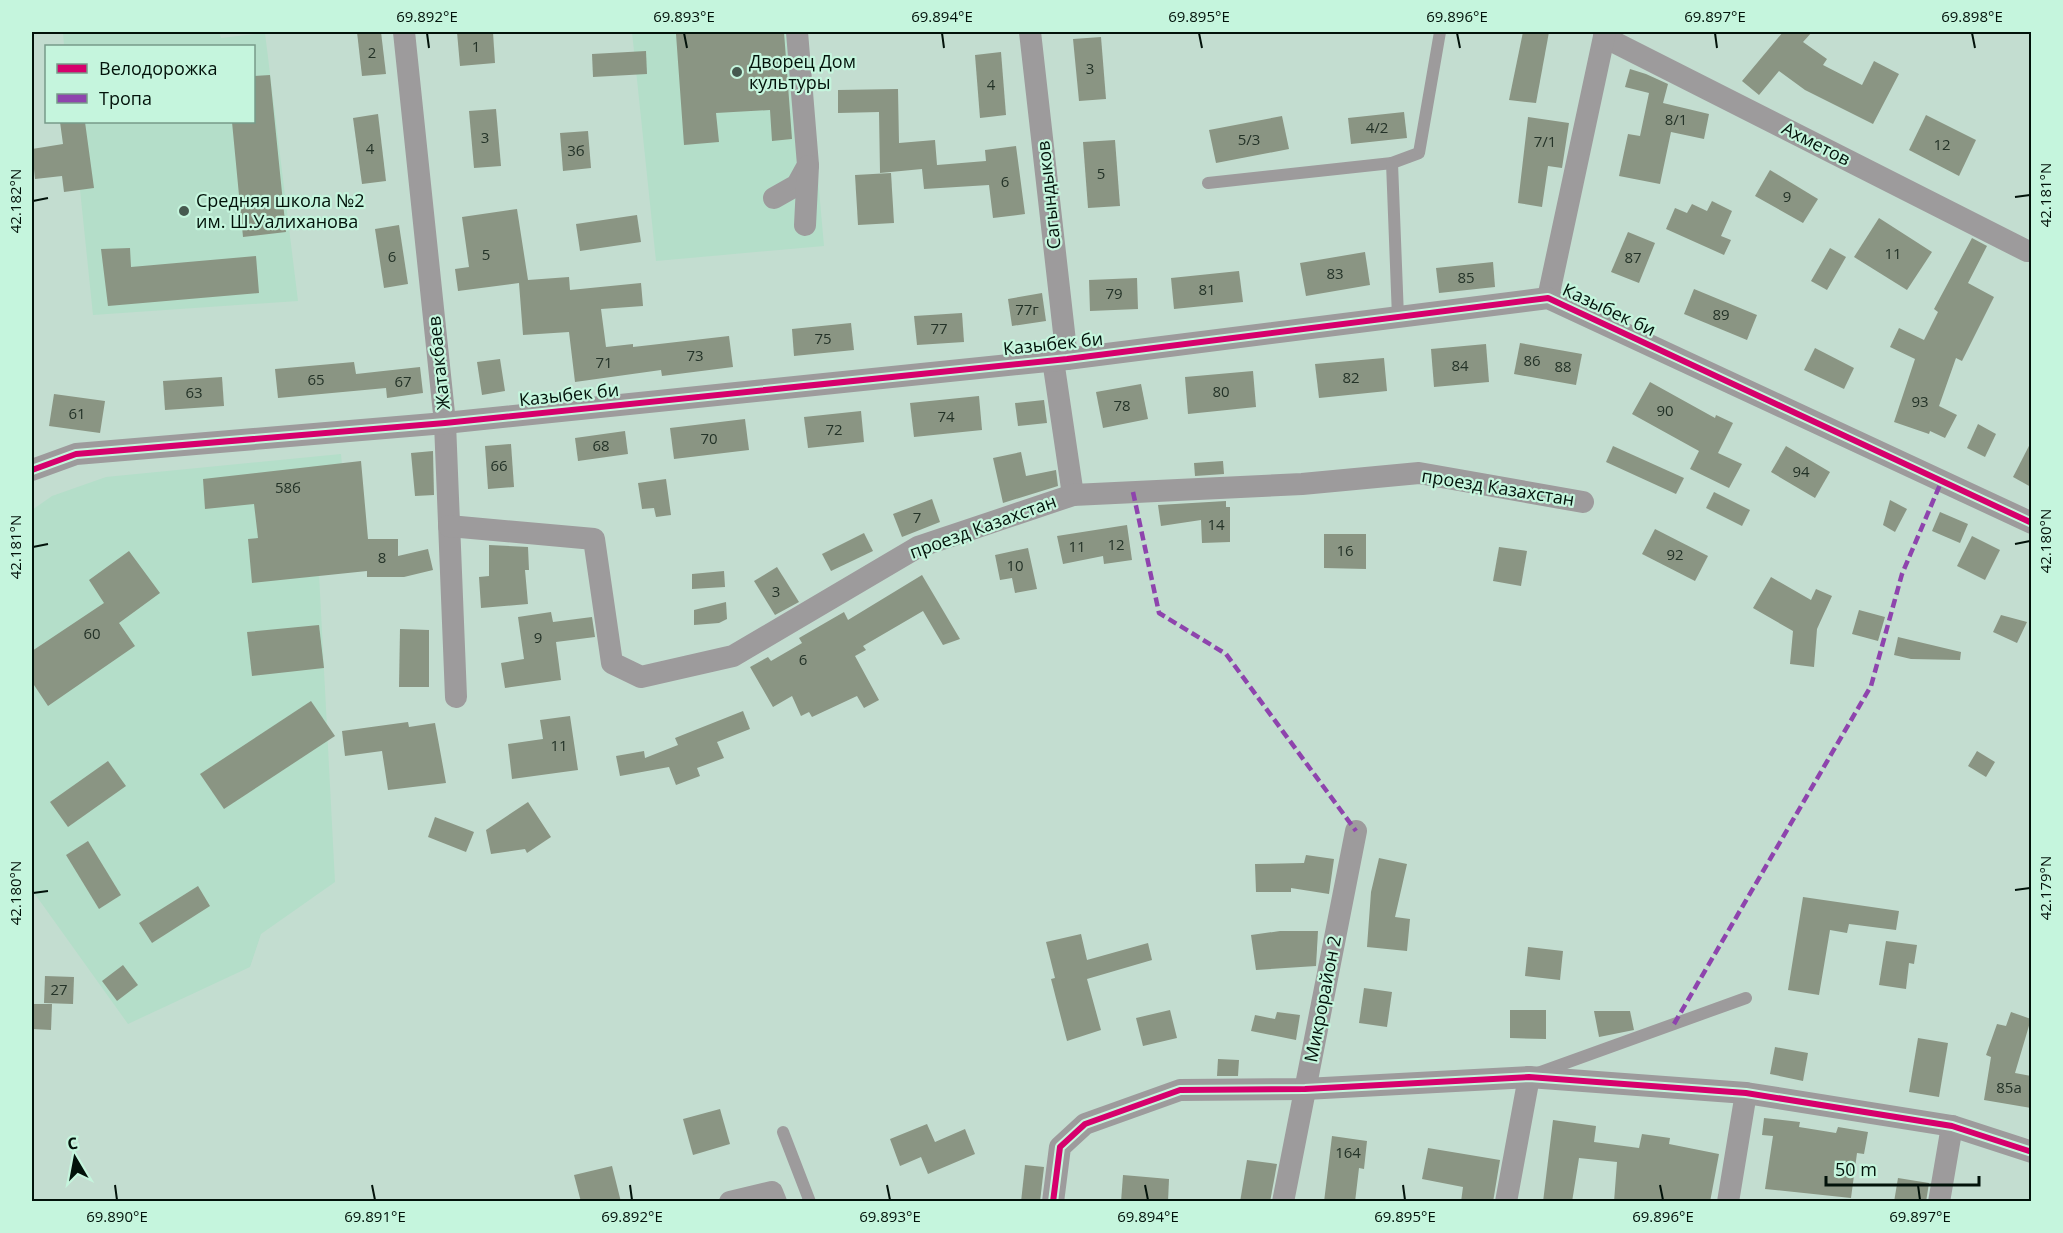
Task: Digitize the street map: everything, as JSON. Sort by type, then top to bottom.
[{"type":"street","name":"Жатакбаев","points":[[404,32],[445,423],[456,696]]},
{"type":"street","points":[[797,32],[808,165],[805,225]]},
{"type":"street","name":"Сагындыков","points":[[1030,32],[1073,495]]},
{"type":"street","name":"Ахметов","points":[[1548,298],[1605,34],[2027,251]]},
{"type":"street","points":[[774,198],[797,185],[803,179],[808,165]]},
{"type":"street","name":"Казыбек би","points":[[33,467],[76,454],[445,423],[1060,359],[1548,298],[2031,523]]},
{"type":"street","name":"проезд Казахстан","points":[[449,526],[594,539],[612,663],[641,677],[733,656],[918,547],[1073,495],[1302,484],[1419,473],[1583,502]]},
{"type":"street","name":"Микрорайон 2","points":[[1283,1202],[1356,831]]},
{"type":"street","points":[[1506,1202],[1529,1077]]},
{"type":"street","points":[[1053,1202],[1060,1147],[1085,1124],[1180,1090],[1305,1089],[1529,1077],[1746,1094],[1952,1126],[2031,1152]]},
{"type":"street","points":[[1728,1202],[1746,1094]]},
{"type":"street","points":[[1939,1202],[1952,1126]]},
{"type":"street","points":[[730,1202],[772,1192],[776,1202]]},
{"type":"lane","points":[[1208,183],[1392,163],[1419,153],[1440,32]]},
{"type":"lane","points":[[1392,163],[1398,317]]},
{"type":"lane","points":[[1529,1077],[1746,998]]},
{"type":"lane","points":[[783,1132],[810,1202]]},
{"type":"shaded area","name":"Средняя школа №2 им. Ш.Уалиханова","points":[[63,32],[219,32],[221,38],[265,33],[298,301],[93,315],[73,123],[255,123],[255,45],[64,45]]},
{"type":"shaded area","points":[[632,32],[805,32],[824,246],[656,261]]},
{"type":"shaded area","points":[[341,454],[348,534],[317,535],[335,882],[261,934],[250,967],[128,1024],[32,890],[32,510],[52,496],[106,477]]},
{"type":"building","points":[[357,32],[381,32],[386,74],[362,76]]},
{"type":"building","points":[[457,32],[493,32],[495,63],[460,66]]},
{"type":"building","name":"Дворец Дом культуры","points":[[784,32],[792,139],[772,141],[770,110],[716,113],[719,142],[684,145],[676,34]]},
{"type":"building","points":[[1523,32],[1549,32],[1536,103],[1509,100]]},
{"type":"building","points":[[1783,32],[1812,32],[1803,42],[1827,59],[1823,65],[1862,85],[1874,61],[1899,74],[1873,124],[1805,90],[1779,71],[1759,95],[1742,81]]},
{"type":"building","points":[[1101,37],[1106,99],[1079,101],[1073,39]]},
{"type":"building","points":[[646,51],[647,74],[593,77],[592,54]]},
{"type":"building","points":[[1001,52],[1006,115],[980,118],[975,55]]},
{"type":"building","points":[[1630,69],[1668,84],[1663,103],[1709,114],[1704,139],[1671,132],[1660,184],[1619,176],[1628,134],[1640,136],[1649,93],[1625,87]]},
{"type":"building","points":[[270,75],[286,232],[243,237],[232,123],[255,123],[255,76]]},
{"type":"building","points":[[898,89],[899,143],[935,140],[937,165],[986,161],[985,150],[1016,146],[1025,214],[993,218],[989,185],[924,189],[922,169],[880,173],[879,112],[838,113],[838,90]]},
{"type":"building","points":[[496,109],[501,166],[474,168],[469,111]]},
{"type":"building","points":[[1404,112],[1407,138],[1351,144],[1348,118]]},
{"type":"building","points":[[378,114],[386,181],[362,184],[353,118]]},
{"type":"building","points":[[1926,115],[1976,140],[1959,176],[1909,150]]},
{"type":"building","points":[[1282,116],[1289,149],[1216,163],[1209,130]]},
{"type":"building","points":[[1528,117],[1569,123],[1562,168],[1548,166],[1542,207],[1518,203]]},
{"type":"building","points":[[60,123],[85,123],[94,188],[64,192],[62,176],[35,179],[32,149],[63,144]]},
{"type":"building","points":[[588,131],[591,168],[563,171],[560,133]]},
{"type":"building","points":[[1115,140],[1120,206],[1088,208],[1083,142]]},
{"type":"building","points":[[1770,170],[1818,199],[1803,223],[1755,196]]},
{"type":"building","points":[[891,173],[894,223],[858,225],[855,175]]},
{"type":"building","points":[[1712,201],[1732,211],[1721,236],[1731,240],[1724,255],[1666,229],[1675,208],[1687,213],[1692,204],[1707,211]]},
{"type":"building","points":[[517,209],[528,280],[569,277],[570,290],[641,283],[643,306],[601,309],[606,347],[633,344],[633,347],[729,336],[733,367],[662,376],[661,370],[575,382],[569,332],[523,335],[519,283],[458,291],[455,269],[469,267],[462,217]]},
{"type":"building","points":[[637,215],[641,242],[580,251],[576,224]]},
{"type":"building","points":[[1879,218],[1932,252],[1907,290],[1854,257]]},
{"type":"building","points":[[399,225],[408,284],[384,288],[375,229]]},
{"type":"building","points":[[1628,232],[1655,243],[1639,283],[1611,272]]},
{"type":"building","points":[[1972,238],[1987,246],[1968,283],[1994,297],[1962,361],[1956,358],[1939,406],[1957,415],[1945,438],[1930,431],[1929,434],[1894,422],[1915,359],[1890,347],[1899,328],[1924,340],[1938,312],[1934,309]]},
{"type":"building","points":[[130,248],[131,267],[256,256],[259,293],[108,306],[101,249]]},
{"type":"building","points":[[1830,248],[1846,257],[1827,290],[1811,281]]},
{"type":"building","points":[[1365,252],[1370,285],[1306,296],[1300,263]]},
{"type":"building","points":[[1493,262],[1495,287],[1439,293],[1436,268]]},
{"type":"building","points":[[1239,271],[1243,302],[1174,309],[1171,278]]},
{"type":"building","points":[[1137,278],[1138,309],[1090,311],[1089,280]]},
{"type":"building","points":[[1694,289],[1757,315],[1747,340],[1684,314]]},
{"type":"building","points":[[1042,293],[1046,321],[1012,326],[1008,299]]},
{"type":"building","points":[[962,313],[964,342],[917,345],[914,316]]},
{"type":"building","points":[[851,323],[854,350],[794,356],[792,329]]},
{"type":"building","points":[[1520,343],[1582,354],[1576,385],[1514,374]]},
{"type":"building","points":[[1486,344],[1489,382],[1434,387],[1431,349]]},
{"type":"building","points":[[1815,348],[1854,368],[1844,389],[1804,370]]},
{"type":"building","points":[[1384,358],[1387,391],[1319,398],[1315,364]]},
{"type":"building","points":[[500,359],[505,391],[482,395],[477,362]]},
{"type":"building","points":[[354,362],[356,374],[420,367],[423,393],[387,398],[386,388],[278,398],[275,369]]},
{"type":"building","points":[[1253,371],[1256,407],[1188,414],[1185,377]]},
{"type":"building","points":[[222,377],[224,406],[165,410],[163,381]]},
{"type":"building","points":[[1650,382],[1715,418],[1716,415],[1733,423],[1718,453],[1742,464],[1729,488],[1690,469],[1699,451],[1632,414]]},
{"type":"building","points":[[1141,384],[1148,419],[1103,428],[1096,392]]},
{"type":"building","points":[[54,394],[105,401],[100,433],[49,426]]},
{"type":"building","points":[[979,396],[982,430],[914,437],[910,403]]},
{"type":"building","points":[[1044,400],[1047,423],[1018,426],[1015,403]]},
{"type":"building","points":[[861,411],[864,442],[808,448],[804,417]]},
{"type":"building","points":[[745,419],[749,450],[674,459],[670,428]]},
{"type":"building","points":[[1978,424],[1996,434],[1985,457],[1967,448]]},
{"type":"building","points":[[625,431],[628,454],[578,461],[575,438]]},
{"type":"building","points":[[2031,442],[2031,487],[2013,477]]},
{"type":"building","points":[[511,444],[514,487],[488,489],[485,446]]},
{"type":"building","points":[[1613,446],[1684,478],[1676,494],[1606,462]]},
{"type":"building","points":[[1786,446],[1830,472],[1815,498],[1771,472]]},
{"type":"building","points":[[433,451],[434,495],[415,496],[411,453]]},
{"type":"building","points":[[1021,452],[1026,476],[1056,470],[1058,486],[1003,503],[993,458]]},
{"type":"building","points":[[361,461],[368,539],[398,539],[398,556],[428,549],[433,570],[404,577],[367,577],[367,571],[252,583],[248,539],[258,538],[254,504],[205,509],[203,479]]},
{"type":"building","points":[[1223,461],[1224,474],[1195,476],[1194,463]]},
{"type":"building","points":[[666,479],[671,515],[656,517],[654,508],[642,509],[638,483]]},
{"type":"building","points":[[1714,492],[1750,510],[1742,526],[1706,508]]},
{"type":"building","points":[[932,499],[940,522],[902,537],[893,514]]},
{"type":"building","points":[[1890,500],[1907,509],[1895,532],[1883,525]]},
{"type":"building","points":[[1226,501],[1226,507],[1230,507],[1230,542],[1202,543],[1201,520],[1161,526],[1158,505]]},
{"type":"building","points":[[1940,512],[1968,524],[1960,543],[1932,531]]},
{"type":"building","points":[[1127,525],[1132,560],[1104,564],[1103,556],[1063,564],[1057,536]]},
{"type":"building","points":[[1655,529],[1708,556],[1695,581],[1642,554]]},
{"type":"building","points":[[864,533],[873,551],[831,571],[822,554]]},
{"type":"building","points":[[1324,534],[1366,534],[1366,569],[1324,568]]},
{"type":"building","points":[[1972,536],[2000,550],[1985,580],[1957,566]]},
{"type":"building","points":[[489,545],[528,547],[529,570],[525,570],[528,604],[481,608],[479,577],[489,576]]},
{"type":"building","points":[[1499,547],[1527,551],[1521,586],[1493,581]]},
{"type":"building","points":[[1028,548],[1037,589],[1015,593],[1012,578],[1000,580],[995,555]]},
{"type":"building","points":[[129,551],[160,593],[119,623],[135,646],[48,706],[32,682],[32,651],[104,603],[89,580]]},
{"type":"building","points":[[777,567],[799,602],[775,615],[754,581]]},
{"type":"building","points":[[724,571],[725,587],[692,589],[692,574]]},
{"type":"building","points":[[922,575],[960,639],[943,645],[923,611],[863,646],[866,650],[855,656],[879,700],[864,708],[857,696],[812,717],[809,712],[801,716],[792,696],[773,707],[750,667],[768,657],[771,661],[802,643],[799,638],[844,612],[848,620]]},
{"type":"building","points":[[1771,577],[1811,600],[1816,589],[1832,596],[1817,629],[1814,667],[1790,664],[1793,631],[1753,608]]},
{"type":"building","points":[[726,602],[727,619],[719,623],[694,625],[694,610]]},
{"type":"building","points":[[1859,610],[1885,617],[1878,641],[1852,634]]},
{"type":"building","points":[[551,612],[553,622],[592,617],[595,637],[556,642],[561,680],[505,688],[501,663],[524,659],[518,617]]},
{"type":"building","points":[[2001,615],[2027,622],[2017,643],[1993,632]]},
{"type":"building","points":[[319,625],[324,668],[252,676],[247,632]]},
{"type":"building","points":[[400,629],[429,630],[429,687],[399,687]]},
{"type":"building","points":[[1898,637],[1961,652],[1960,660],[1911,659],[1894,655]]},
{"type":"building","points":[[311,701],[335,736],[224,809],[200,774]]},
{"type":"building","points":[[743,711],[750,729],[717,742],[724,758],[697,768],[700,776],[676,785],[669,767],[620,776],[616,756],[644,751],[645,758],[678,745],[675,738]]},
{"type":"building","points":[[570,716],[578,770],[512,779],[508,744],[543,739],[540,720]]},
{"type":"building","points":[[408,722],[409,727],[435,723],[446,783],[388,790],[382,751],[345,756],[342,731]]},
{"type":"building","points":[[1977,751],[1995,762],[1986,777],[1968,766]]},
{"type":"building","points":[[108,761],[126,786],[68,827],[50,802]]},
{"type":"building","points":[[528,802],[551,837],[527,853],[525,849],[491,854],[486,830]]},
{"type":"building","points":[[435,817],[474,832],[466,852],[428,837]]},
{"type":"building","points":[[88,841],[121,895],[99,909],[66,855]]},
{"type":"building","points":[[1306,855],[1334,859],[1329,894],[1291,888],[1291,892],[1256,892],[1255,864],[1304,863]]},
{"type":"building","points":[[1379,858],[1407,864],[1395,917],[1410,919],[1407,951],[1367,947],[1371,892]]},
{"type":"building","points":[[198,886],[210,906],[152,943],[139,923]]},
{"type":"building","points":[[1803,897],[1899,911],[1896,930],[1849,924],[1847,933],[1830,930],[1819,995],[1788,990]]},
{"type":"building","points":[[1280,931],[1318,931],[1316,966],[1256,970],[1251,935]]},
{"type":"building","points":[[1081,934],[1087,960],[1148,943],[1152,960],[1087,979],[1101,1030],[1067,1041],[1051,979],[1055,978],[1046,942]]},
{"type":"building","points":[[1886,941],[1917,945],[1914,964],[1909,963],[1906,989],[1879,985]]},
{"type":"building","points":[[1528,947],[1563,951],[1560,980],[1525,976]]},
{"type":"building","points":[[123,965],[138,985],[117,1001],[102,981]]},
{"type":"building","points":[[45,976],[74,977],[73,1004],[44,1003]]},
{"type":"building","points":[[1364,988],[1392,992],[1387,1027],[1359,1023]]},
{"type":"building","points":[[32,1004],[52,1004],[51,1030],[32,1029]]},
{"type":"building","points":[[1170,1010],[1177,1038],[1143,1046],[1136,1018]]},
{"type":"building","points":[[1510,1010],[1546,1010],[1546,1039],[1510,1038]]},
{"type":"building","points":[[1594,1011],[1630,1011],[1634,1030],[1599,1037]]},
{"type":"building","points":[[1277,1012],[1300,1015],[1296,1040],[1251,1031],[1255,1015],[1275,1019]]},
{"type":"building","points":[[2011,1012],[2031,1019],[2015,1073],[2031,1076],[2031,1108],[1984,1100],[1991,1057],[1986,1055],[1997,1024],[2006,1026]]},
{"type":"building","points":[[1918,1038],[1948,1043],[1939,1097],[1909,1092]]},
{"type":"building","points":[[1775,1047],[1808,1053],[1803,1081],[1770,1074]]},
{"type":"building","points":[[1218,1059],[1239,1060],[1238,1076],[1217,1076]]},
{"type":"building","points":[[720,1109],[730,1144],[693,1155],[683,1119]]},
{"type":"building","points":[[1764,1118],[1800,1122],[1799,1127],[1836,1133],[1838,1127],[1868,1132],[1864,1154],[1857,1153],[1851,1198],[1765,1189],[1773,1136],[1762,1135]]},
{"type":"building","points":[[1553,1120],[1596,1126],[1594,1142],[1639,1148],[1642,1134],[1670,1138],[1669,1144],[1719,1154],[1710,1202],[1614,1202],[1617,1162],[1579,1158],[1572,1202],[1543,1202]]},
{"type":"building","points":[[927,1124],[935,1142],[965,1129],[975,1154],[928,1174],[921,1157],[900,1166],[890,1139]]},
{"type":"building","points":[[1332,1136],[1367,1141],[1364,1169],[1359,1168],[1355,1202],[1324,1202]]},
{"type":"building","points":[[1428,1148],[1500,1160],[1493,1202],[1461,1202],[1463,1187],[1422,1179]]},
{"type":"building","points":[[1247,1160],[1277,1164],[1270,1202],[1240,1202]]},
{"type":"building","points":[[1025,1165],[1044,1167],[1040,1202],[1021,1202]]},
{"type":"building","points":[[612,1166],[621,1202],[581,1202],[574,1175]]},
{"type":"building","points":[[1123,1175],[1169,1179],[1168,1202],[1121,1202]]},
{"type":"building","points":[[1898,1178],[1929,1183],[1926,1202],[1894,1202]]},
{"type":"marked path","points":[[1674,1024],[1871,686],[1902,574],[1942,480]]},
{"type":"marked path","points":[[1133,492],[1159,613],[1226,654],[1356,831]]},
{"type":"cycle path","points":[[32,470],[76,454],[445,423],[1067,359],[1548,298],[2032,523]]},
{"type":"cycle path","points":[[1053,1202],[1060,1147],[1085,1124],[1180,1090],[1305,1089],[1529,1077],[1746,1093],[1952,1126],[2032,1152]]},
{"type":"place","name":"Дворец Дом культуры","points":[[737,72]]},
{"type":"place","name":"Средняя школа №2 им. Ш.Уалиханова","points":[[184,211]]}]
